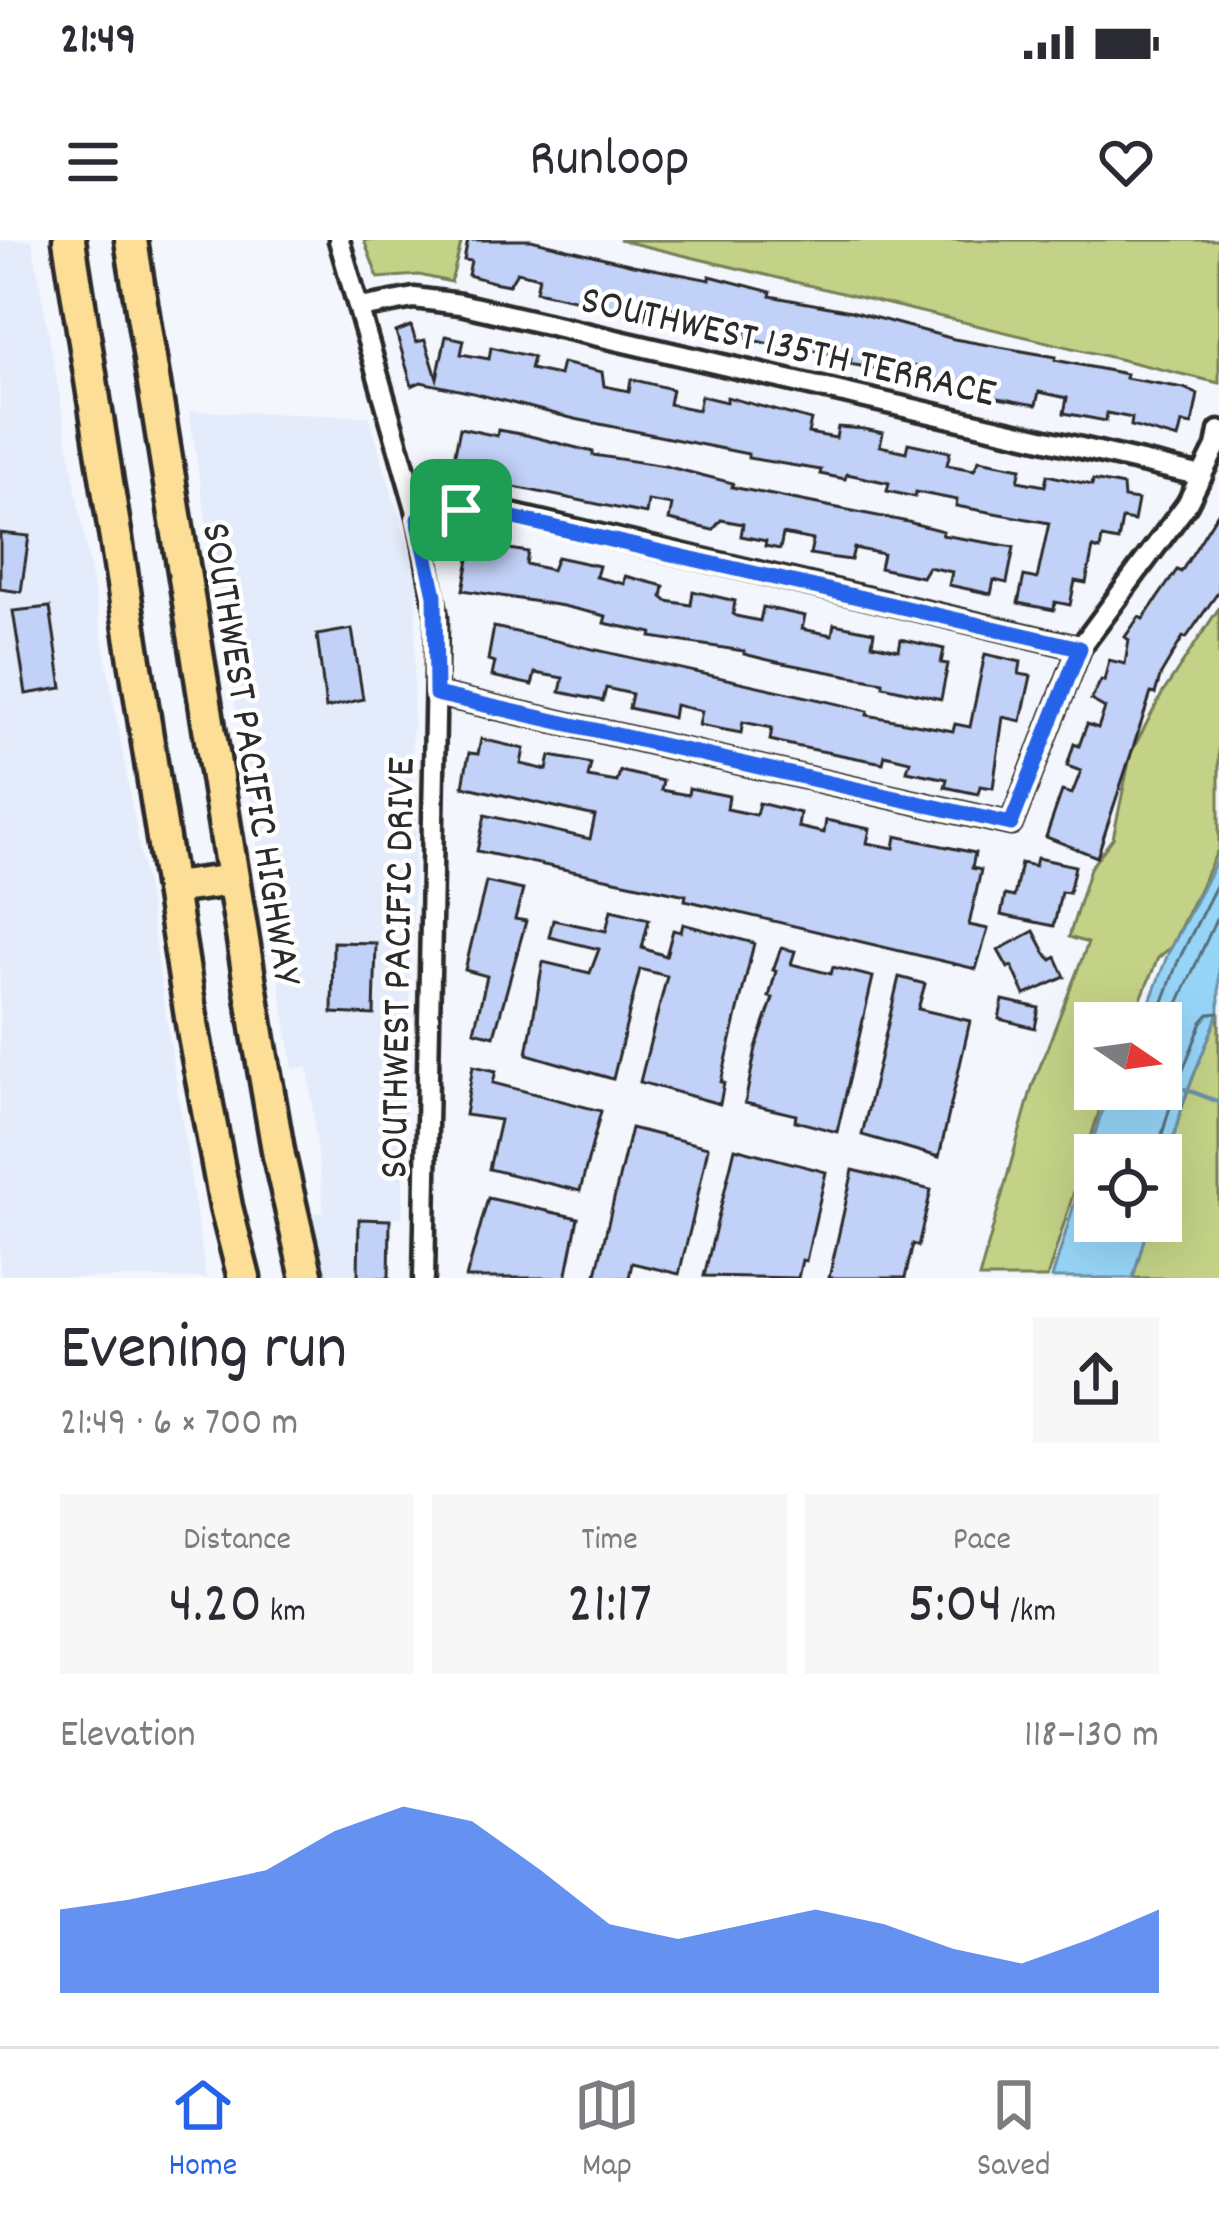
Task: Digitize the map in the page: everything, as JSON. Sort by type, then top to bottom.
[{"type":"highway","points":[[69,240],[201,1074],[244,1278]]},
{"type":"highway","name":"SOUTHWEST PACIFIC HIGHWAY","points":[[130,240],[279,1156],[307,1278]]},
{"type":"highway","points":[[172,888],[233,880]]},
{"type":"street","name":"SOUTHWEST PACIFIC DRIVE","points":[[339,240],[435,595],[424,1278]]},
{"type":"street","name":"SOUTHWEST 135TH TERRACE","points":[[360,308],[414,298],[460,304],[1202,476]]},
{"type":"street","points":[[436,694],[1011,824],[1080,648],[1187,504],[1219,431]]},
{"type":"street","points":[[418,519],[475,509],[506,513],[1080,648]]},
{"type":"shaded area","points":[[0,240],[32,240],[147,891],[206,1278],[0,1278]]},
{"type":"shaded area","points":[[189,411],[369,416],[417,578],[411,794],[417,795],[402,1218],[392,1218],[391,1278],[321,1278],[305,1213],[324,1213],[308,1067],[293,1069]]},
{"type":"green space","points":[[364,240],[462,240],[451,282],[419,275],[378,278]]},
{"type":"green space","points":[[619,240],[1219,240],[1219,383]]},
{"type":"green space","points":[[1219,608],[1219,848],[1171,947],[1158,958],[1140,1002],[1074,1002],[1074,1110],[1099,1110],[1092,1134],[1074,1134],[1074,1192],[1047,1278],[979,1278],[1032,1087],[1088,943],[1069,937],[1090,868],[1113,838],[1131,753],[1162,694]]},
{"type":"green space","points":[[1219,1012],[1219,1278],[1133,1278],[1143,1242],[1182,1242],[1182,1134],[1174,1134]]},
{"type":"water","points":[[1219,856],[1219,1012],[1182,1108],[1182,1002],[1150,1002],[1167,956]]},
{"type":"water","points":[[1103,1110],[1181,1110],[1175,1134],[1095,1134]]},
{"type":"water","points":[[1074,1204],[1074,1242],[1143,1242],[1133,1278],[1052,1278]]},
{"type":"building","points":[[468,240],[531,240],[633,265],[710,280],[710,276],[771,292],[770,296],[1184,388],[1198,394],[1192,425],[1182,423],[1178,439],[1131,426],[1132,418],[1107,413],[1106,421],[1064,413],[1067,398],[1039,392],[1036,405],[1024,403],[993,397],[996,383],[969,378],[966,390],[922,380],[924,369],[899,363],[897,373],[850,364],[851,359],[805,348],[804,352],[744,338],[747,323],[721,317],[718,333],[671,322],[673,308],[648,303],[645,318],[604,307],[606,294],[580,290],[578,300],[536,291],[539,277],[517,272],[509,285],[493,282],[468,275],[471,261],[464,260]]},
{"type":"building","points":[[411,326],[416,342],[425,340],[437,378],[446,336],[464,340],[461,354],[489,359],[491,347],[533,357],[530,369],[559,375],[562,363],[602,372],[604,386],[629,391],[631,379],[672,389],[669,404],[698,410],[701,396],[726,402],[727,397],[811,420],[808,433],[836,438],[838,427],[864,429],[883,433],[880,446],[906,452],[908,443],[950,452],[947,465],[974,470],[979,460],[1021,468],[1018,481],[1045,486],[1047,475],[1123,486],[1124,498],[1138,500],[1134,521],[1122,519],[1118,541],[1102,538],[1100,550],[1093,548],[1086,583],[1075,581],[1070,605],[1055,602],[1054,610],[1018,603],[1024,576],[1037,579],[1049,523],[956,506],[957,500],[887,491],[889,483],[820,474],[821,470],[748,458],[748,454],[473,393],[421,382],[412,386],[396,332]]},
{"type":"building","points":[[460,428],[497,436],[498,430],[526,435],[593,455],[733,483],[732,487],[1014,547],[1007,583],[994,580],[991,594],[949,585],[952,572],[928,567],[922,577],[880,568],[883,554],[854,548],[851,560],[828,557],[810,554],[813,540],[783,534],[780,549],[741,536],[743,524],[721,520],[713,530],[669,520],[672,505],[648,501],[646,514],[461,476],[463,464],[454,458]]},
{"type":"building","points":[[1219,511],[1219,591],[1183,637],[1155,694],[1151,693],[1097,857],[1046,837],[1062,791],[1072,794],[1081,771],[1067,766],[1074,744],[1079,746],[1087,724],[1098,728],[1105,708],[1091,700],[1104,681],[1109,660],[1125,664],[1129,640],[1125,637],[1177,570],[1181,572]]},
{"type":"building","points":[[0,533],[29,536],[21,592],[0,589]]},
{"type":"building","points":[[485,545],[528,552],[526,564],[552,570],[557,557],[599,566],[596,577],[624,584],[625,576],[664,586],[662,597],[667,601],[691,605],[693,591],[735,601],[736,616],[760,621],[763,607],[805,616],[802,629],[832,635],[834,624],[874,632],[872,644],[899,650],[901,639],[944,649],[941,663],[948,664],[941,699],[744,651],[651,637],[652,633],[604,623],[606,616],[563,606],[463,590],[470,554],[482,556]]},
{"type":"building","points":[[50,607],[62,688],[26,694],[13,611]]},
{"type":"building","points":[[494,627],[953,731],[955,724],[970,727],[985,654],[1021,662],[1019,674],[1031,676],[1021,721],[1003,717],[993,788],[980,786],[978,794],[945,787],[947,779],[907,771],[910,761],[885,755],[883,763],[795,746],[770,740],[772,728],[743,722],[741,733],[699,725],[702,711],[675,705],[673,718],[629,708],[632,694],[606,688],[603,701],[560,692],[563,678],[535,673],[532,685],[492,676],[495,662],[488,660]]},
{"type":"building","points":[[352,629],[363,699],[326,708],[317,635]]},
{"type":"building","points":[[481,739],[524,749],[521,764],[547,770],[550,756],[573,760],[591,764],[588,777],[617,782],[620,771],[663,781],[661,790],[688,795],[689,788],[729,796],[727,809],[756,815],[759,803],[800,813],[798,827],[824,833],[826,820],[870,829],[867,843],[894,848],[896,836],[975,853],[972,868],[981,870],[969,925],[988,929],[976,969],[685,900],[686,895],[477,851],[485,815],[590,839],[595,816],[463,786],[469,753],[478,754]]},
{"type":"building","points":[[1037,858],[1075,866],[1069,893],[1061,892],[1054,926],[1001,915],[1005,895],[1014,897],[1021,863],[1035,866]]},
{"type":"building","points":[[486,882],[523,890],[515,919],[526,921],[494,1036],[474,1031],[487,976],[465,970]]},
{"type":"building","points":[[611,910],[649,919],[642,948],[666,956],[673,930],[681,932],[683,924],[754,943],[720,1104],[640,1082],[667,976],[640,969],[613,1079],[527,1054],[543,962],[590,973],[599,949],[549,937],[553,920],[606,931]]},
{"type":"building","points":[[1034,931],[1046,954],[1052,960],[1056,957],[1065,977],[1025,995],[1012,966],[1008,968],[998,950]]},
{"type":"building","points":[[333,942],[376,943],[374,1015],[332,1013]]},
{"type":"building","points":[[781,948],[795,951],[791,964],[831,974],[833,967],[873,977],[837,1132],[795,1121],[796,1115],[745,1103]]},
{"type":"building","points":[[899,977],[925,984],[918,1009],[970,1021],[939,1157],[862,1135]]},
{"type":"building","points":[[1003,1000],[1039,1008],[1035,1028],[999,1019]]},
{"type":"building","points":[[473,1066],[496,1071],[493,1083],[601,1111],[580,1191],[489,1169],[500,1120],[465,1115]]},
{"type":"building","points":[[631,1128],[708,1147],[693,1218],[679,1274],[632,1263],[629,1278],[595,1278]]},
{"type":"building","points":[[735,1148],[826,1172],[798,1278],[704,1276]]},
{"type":"building","points":[[853,1170],[931,1190],[905,1278],[829,1278]]},
{"type":"building","points":[[488,1198],[578,1218],[566,1278],[466,1278]]},
{"type":"building","points":[[359,1219],[390,1220],[389,1278],[358,1278]]},
{"type":"waterway","points":[[1185,1089],[1219,1102]]},
{"type":"route","points":[[461,510],[506,513],[1080,648],[1011,824],[436,694],[435,595],[418,519],[461,510]]}]
